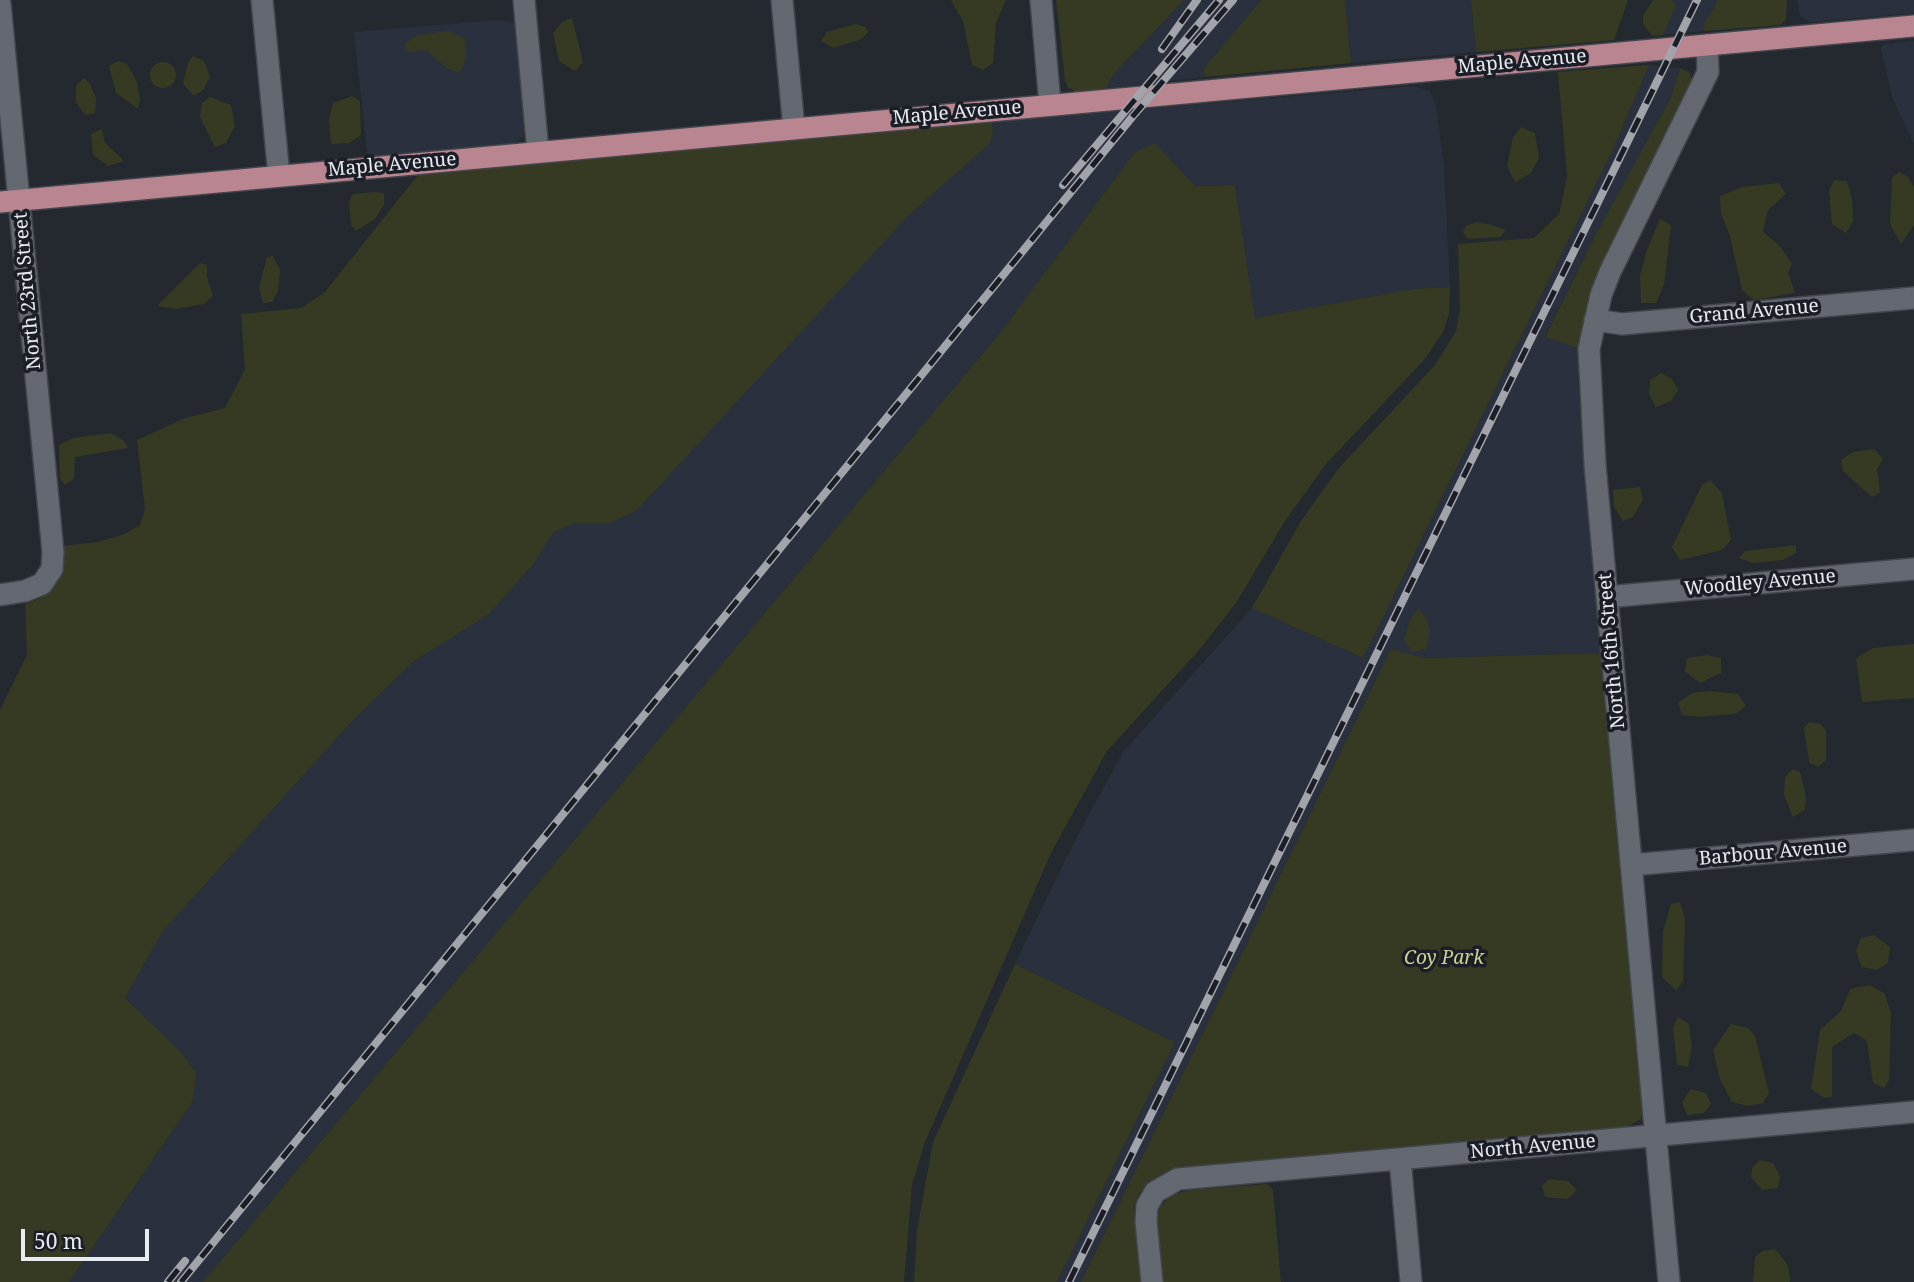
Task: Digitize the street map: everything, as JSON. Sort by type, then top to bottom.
[{"type":"main road","name":"Maple Avenue","points":[[10,201],[1914,26]]},
{"type":"street","points":[[262,0],[279,176]]},
{"type":"street","points":[[524,0],[538,152]]},
{"type":"street","points":[[782,0],[793,128]]},
{"type":"street","points":[[1041,0],[1051,105]]},
{"type":"street","name":"North 23rd Street","points":[[0,4],[10,201],[53,552],[49,577],[35,589],[0,595]]},
{"type":"street","name":"North 16th Street","points":[[1669,1282],[1607,597],[1589,379],[1589,349],[1610,272],[1701,91],[1708,72],[1707,45]]},
{"type":"street","name":"Grand Avenue","points":[[1595,320],[1622,324],[1914,298]]},
{"type":"street","name":"Woodley Avenue","points":[[1607,597],[1914,569]]},
{"type":"street","name":"Barbour Avenue","points":[[1631,865],[1914,840]]},
{"type":"street","name":"North Avenue","points":[[1152,1282],[1147,1206],[1155,1192],[1178,1179],[1914,1116]]},
{"type":"street","points":[[1400,1159],[1411,1282]]},
{"type":"shaded area","points":[[1184,0],[1261,0],[1204,68],[1205,77],[1107,88],[1113,75]]},
{"type":"shaded area","points":[[1345,0],[1471,0],[1476,52],[1351,63]]},
{"type":"shaded area","points":[[1672,0],[1717,0],[1705,21],[1704,31],[1663,35],[1676,5]]},
{"type":"shaded area","points":[[1797,0],[1914,0],[1914,13],[1810,22],[1800,16]]},
{"type":"shaded area","points":[[497,20],[515,23],[525,129],[522,138],[511,145],[368,158],[354,32]]},
{"type":"shaded area","points":[[1914,41],[1914,144],[1892,97],[1881,48],[1884,44]]},
{"type":"shaded area","points":[[1649,65],[1680,68],[1670,99],[1596,234],[1545,336],[1578,348],[1578,383],[1602,653],[1425,658],[1391,649],[1081,1282],[1057,1282],[1175,1042],[1015,964],[1073,844],[1123,752],[1252,608],[1363,658],[1613,149]]},
{"type":"shaded area","points":[[1413,86],[1430,91],[1436,106],[1444,166],[1450,287],[1413,289],[1255,318],[1235,185],[1195,186],[1155,144],[1134,153],[1000,333],[203,1282],[69,1282],[193,1101],[196,1072],[179,1050],[125,998],[163,931],[356,717],[414,661],[488,615],[532,566],[553,533],[575,523],[610,523],[907,217],[981,150],[993,133],[992,122]]},
{"type":"green space","points":[[951,0],[1006,0],[996,23],[993,63],[983,70],[972,65],[963,21]]},
{"type":"green space","points":[[1056,0],[1184,0],[1113,75],[1107,88],[1081,93],[1068,88],[1065,81]]},
{"type":"green space","points":[[1261,0],[1345,0],[1351,63],[1205,77],[1204,68]]},
{"type":"green space","points":[[1471,0],[1628,0],[1614,40],[1476,52]]},
{"type":"green space","points":[[1653,0],[1672,0],[1676,5],[1663,35],[1652,36],[1643,24],[1643,16]]},
{"type":"green space","points":[[1717,0],[1787,0],[1786,19],[1780,25],[1704,31],[1705,21]]},
{"type":"green space","points":[[572,18],[583,62],[575,71],[559,61],[553,33],[562,22]]},
{"type":"green space","points":[[855,24],[866,27],[868,32],[862,39],[834,48],[821,41],[827,32]]},
{"type":"green space","points":[[449,31],[465,39],[466,59],[459,73],[447,68],[426,50],[407,52],[405,43],[418,35]]},
{"type":"green space","points":[[193,56],[204,61],[210,77],[204,89],[194,96],[183,84],[188,63]]},
{"type":"green space","points":[[118,61],[127,64],[137,82],[140,99],[138,109],[116,93],[109,66]]},
{"type":"green space","points":[[163,62],[172,66],[176,75],[172,84],[163,88],[154,84],[150,75],[154,66]]},
{"type":"green space","points":[[1649,65],[1613,149],[1363,658],[1252,608],[1301,521],[1339,468],[1435,365],[1456,331],[1460,309],[1458,244],[1534,238],[1559,214],[1567,177],[1558,72]]},
{"type":"green space","points":[[1680,68],[1690,73],[1692,83],[1594,282],[1578,348],[1545,337],[1596,234],[1670,99]]},
{"type":"green space","points":[[84,78],[96,98],[95,113],[85,115],[76,102],[76,86]]},
{"type":"green space","points":[[353,96],[360,101],[361,135],[349,143],[331,144],[329,120],[333,103]]},
{"type":"green space","points":[[210,97],[231,105],[235,126],[226,143],[215,147],[200,117],[202,103]]},
{"type":"green space","points":[[992,122],[993,133],[989,144],[907,217],[636,511],[610,523],[575,523],[553,533],[532,566],[488,615],[414,661],[356,717],[163,931],[125,998],[179,1050],[196,1072],[193,1101],[69,1282],[0,1282],[0,710],[27,655],[25,604],[39,599],[56,584],[64,564],[62,546],[98,542],[125,534],[140,525],[145,509],[137,440],[185,418],[225,408],[245,369],[241,314],[301,308],[324,293],[418,175]]},
{"type":"green space","points":[[1521,127],[1535,133],[1539,158],[1531,173],[1515,182],[1507,166],[1513,137]]},
{"type":"green space","points":[[102,129],[105,143],[124,161],[108,166],[93,155],[91,134]]},
{"type":"green space","points":[[1155,143],[1195,186],[1235,185],[1255,318],[1413,289],[1450,287],[1449,314],[1443,332],[1425,359],[1326,464],[1285,521],[1236,603],[1200,649],[1107,751],[1052,851],[925,1142],[912,1185],[904,1282],[203,1282],[1000,333],[1134,153]]},
{"type":"green space","points":[[1899,172],[1908,177],[1914,187],[1914,225],[1901,244],[1890,224],[1892,178]]},
{"type":"green space","points":[[1834,180],[1847,181],[1852,199],[1853,222],[1846,233],[1832,224],[1829,191]]},
{"type":"green space","points":[[1779,183],[1786,194],[1768,210],[1763,232],[1780,246],[1792,264],[1788,272],[1795,293],[1754,300],[1742,290],[1730,236],[1721,214],[1720,196],[1742,187]]},
{"type":"green space","points":[[384,193],[384,205],[375,219],[356,231],[351,225],[349,202],[353,194]]},
{"type":"green space","points":[[1660,219],[1671,225],[1664,285],[1656,303],[1641,303],[1640,276]]},
{"type":"green space","points":[[1476,222],[1506,230],[1500,237],[1467,239],[1463,232],[1466,226]]},
{"type":"green space","points":[[273,256],[280,270],[278,291],[272,302],[263,303],[259,287],[267,257]]},
{"type":"green space","points":[[200,263],[207,265],[207,277],[213,296],[204,304],[176,309],[157,306]]},
{"type":"green space","points":[[1661,373],[1672,379],[1678,390],[1671,401],[1656,407],[1649,394],[1650,380]]},
{"type":"green space","points":[[111,433],[124,441],[128,448],[75,457],[74,479],[65,485],[60,479],[59,445],[73,438]]},
{"type":"green space","points":[[1874,449],[1883,459],[1877,469],[1880,492],[1872,497],[1843,471],[1841,460],[1853,452]]},
{"type":"green space","points":[[1710,480],[1722,493],[1731,540],[1722,550],[1680,560],[1672,547],[1702,485]]},
{"type":"green space","points":[[1640,487],[1643,500],[1633,517],[1623,521],[1614,507],[1613,490]]},
{"type":"green space","points":[[1796,545],[1796,553],[1783,560],[1753,563],[1739,558],[1745,551]]},
{"type":"green space","points":[[1418,609],[1426,616],[1430,631],[1427,649],[1412,652],[1404,640],[1410,620]]},
{"type":"green space","points":[[1914,644],[1914,698],[1862,702],[1856,658],[1873,648]]},
{"type":"green space","name":"Coy Park","points":[[1391,649],[1425,658],[1602,653],[1643,1109],[1641,1119],[1623,1129],[1170,1171],[1140,1192],[1134,1206],[1142,1282],[1081,1282]]},
{"type":"green space","points":[[1707,655],[1721,658],[1721,673],[1700,683],[1685,671],[1687,658]]},
{"type":"green space","points":[[1710,691],[1738,694],[1746,706],[1735,714],[1698,717],[1682,715],[1678,703],[1692,693]]},
{"type":"green space","points":[[1809,722],[1820,724],[1826,730],[1826,760],[1818,767],[1809,762],[1804,728]]},
{"type":"green space","points":[[1793,769],[1800,772],[1806,796],[1805,810],[1793,817],[1784,795],[1785,777]]},
{"type":"green space","points":[[1680,902],[1685,919],[1683,982],[1676,990],[1662,977],[1663,931],[1671,904]]},
{"type":"green space","points":[[1874,935],[1890,947],[1888,963],[1877,970],[1861,967],[1856,950],[1861,938]]},
{"type":"green space","points":[[1015,964],[1175,1042],[1057,1282],[914,1282],[917,1230],[933,1142]]},
{"type":"green space","points":[[1870,985],[1885,994],[1891,1014],[1889,1080],[1884,1088],[1873,1083],[1867,1041],[1854,1033],[1832,1047],[1832,1097],[1825,1098],[1811,1089],[1820,1030],[1841,1011],[1850,989]]},
{"type":"green space","points":[[1678,1017],[1689,1024],[1692,1047],[1688,1067],[1677,1065],[1673,1027]]},
{"type":"green space","points":[[1731,1024],[1748,1028],[1755,1036],[1769,1093],[1763,1103],[1748,1106],[1732,1102],[1720,1080],[1713,1050]]},
{"type":"green space","points":[[1691,1089],[1706,1093],[1711,1104],[1704,1113],[1687,1115],[1682,1102]]},
{"type":"green space","points":[[1760,1160],[1773,1163],[1780,1176],[1778,1188],[1762,1190],[1751,1177],[1752,1168]]},
{"type":"green space","points":[[1549,1179],[1568,1181],[1577,1190],[1568,1199],[1545,1197],[1542,1186]]},
{"type":"green space","points":[[1267,1184],[1273,1190],[1281,1282],[1162,1282],[1156,1219],[1160,1207],[1171,1195],[1190,1190]]},
{"type":"green space","points":[[1775,1249],[1788,1265],[1790,1282],[1753,1282],[1755,1257],[1762,1251]]},
{"type":"railway","points":[[1162,49],[1197,0]]},
{"type":"railway","points":[[1063,185],[1219,0]]},
{"type":"railway","points":[[181,1282],[1133,116],[1233,0]]},
{"type":"railway","points":[[1069,1282],[1697,0]]},
{"type":"railway","points":[[168,1282],[185,1261]]}]
